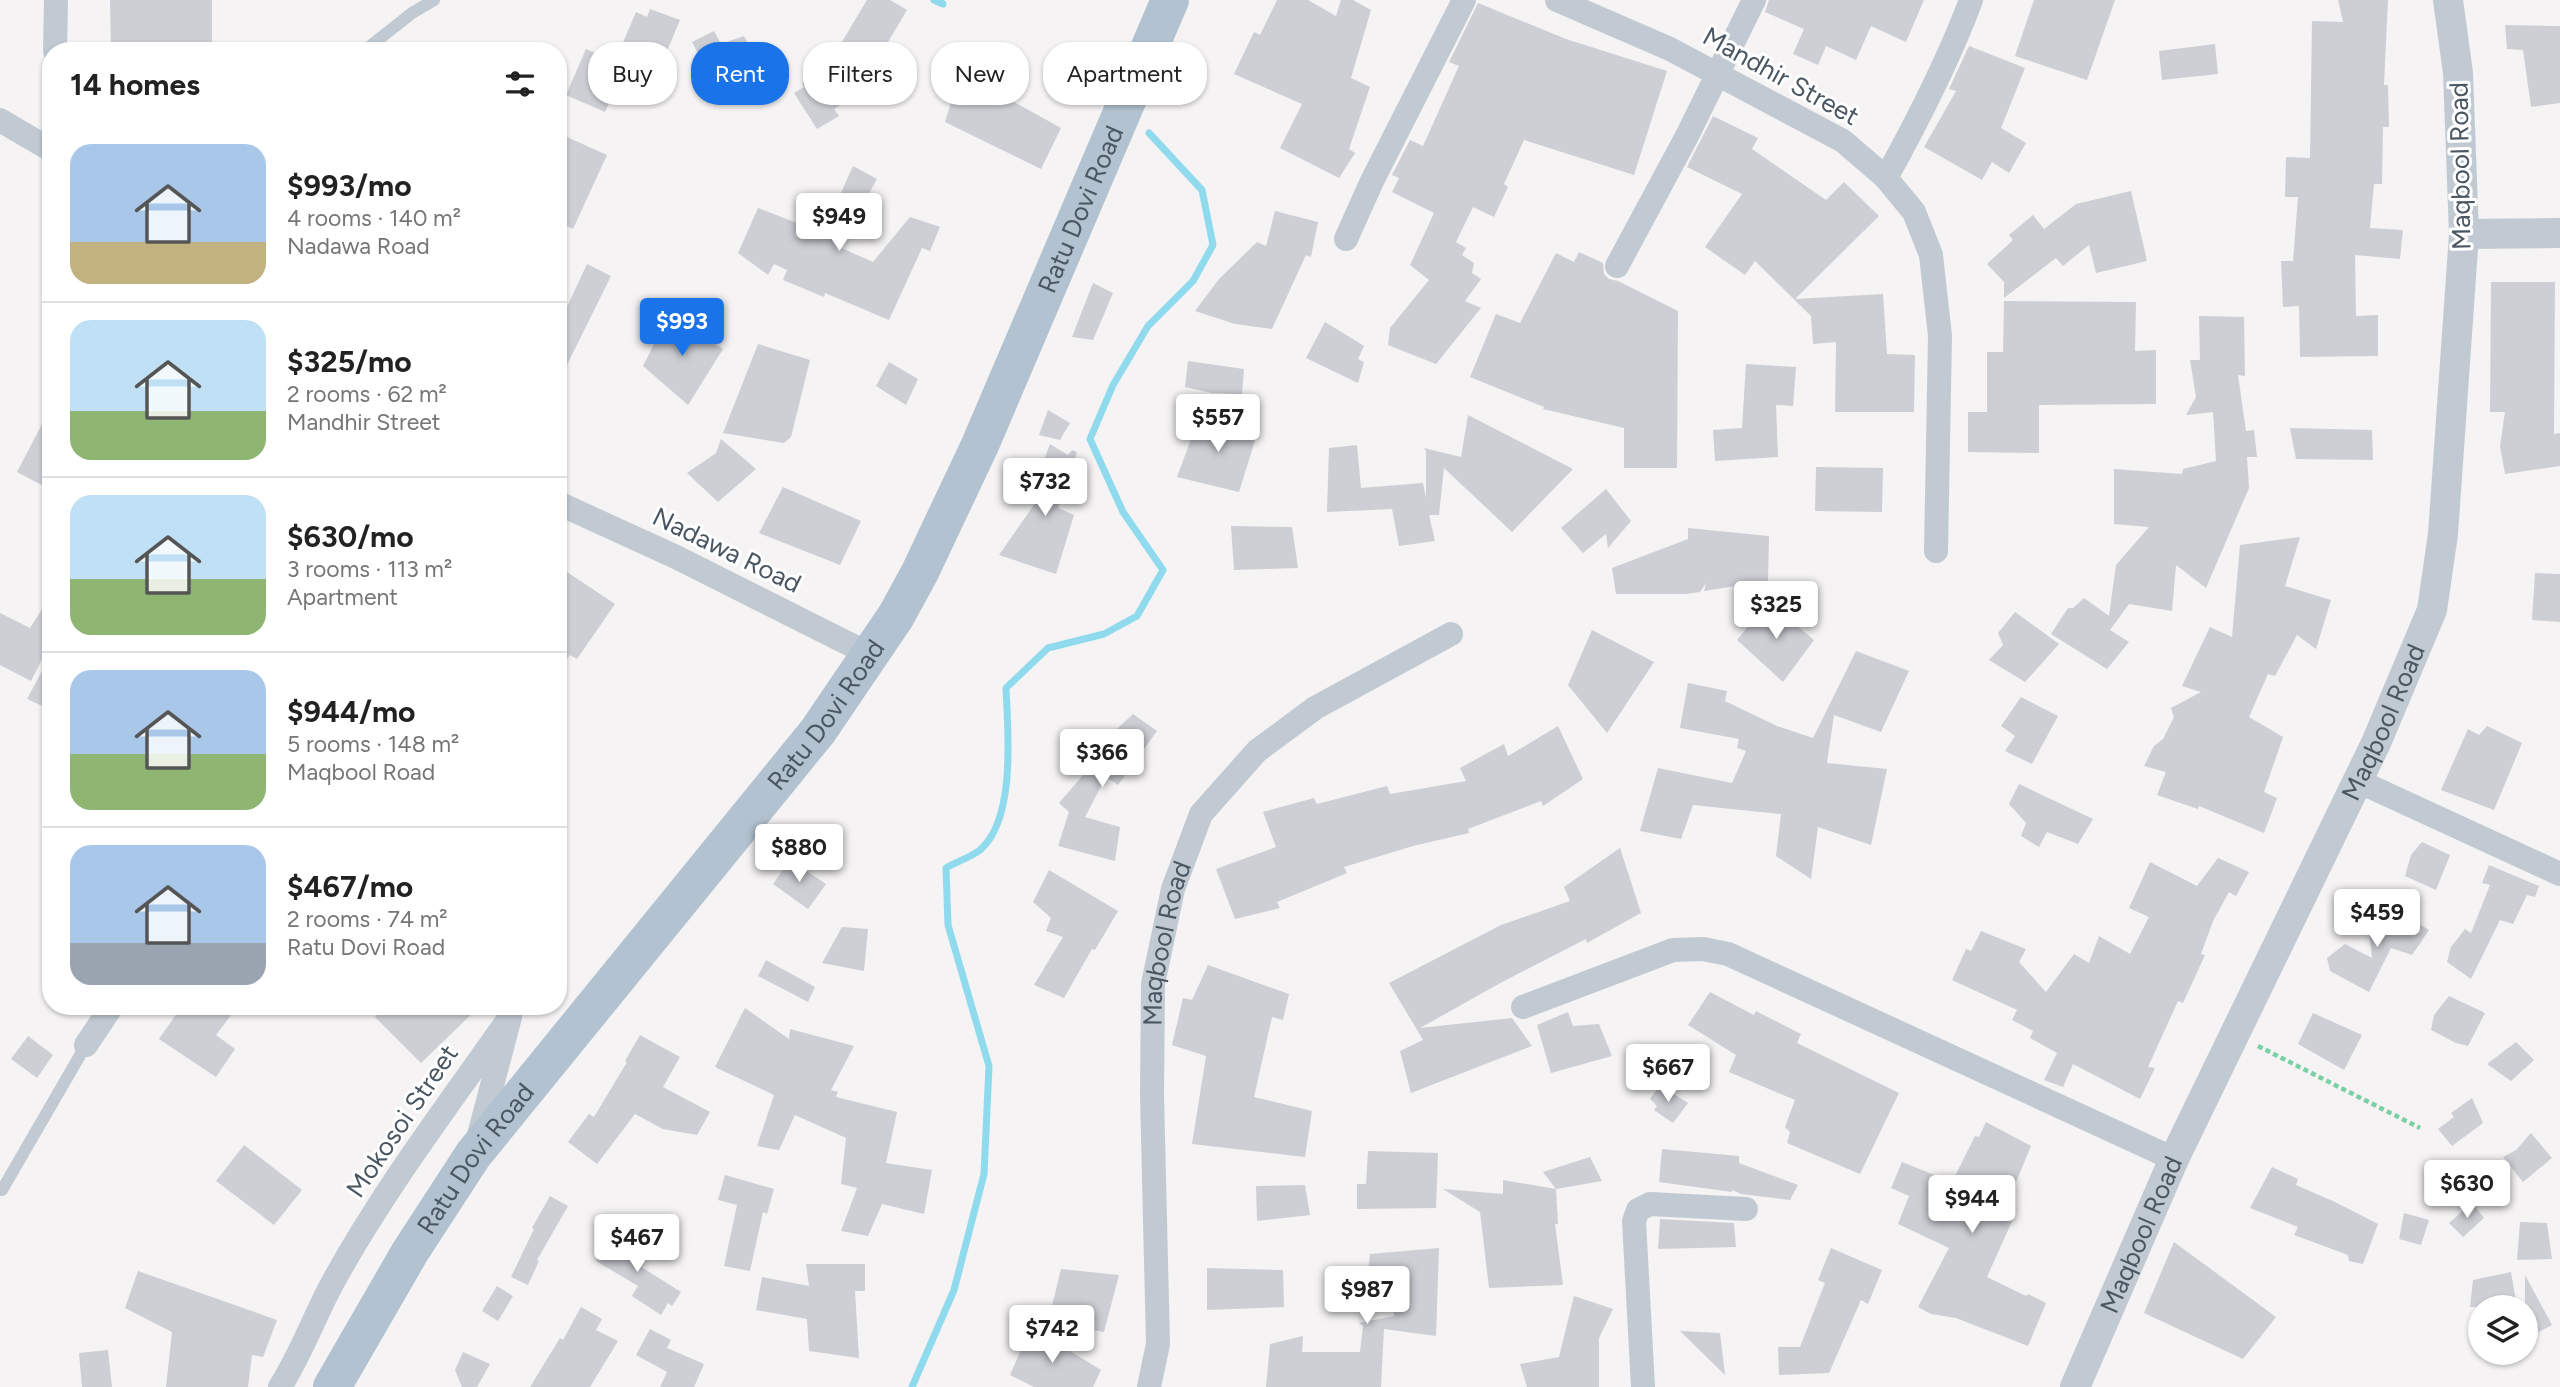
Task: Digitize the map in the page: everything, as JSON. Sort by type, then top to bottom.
[{"type":"main road","name":"Ratu Dovi Road","points":[[332,1387],[410,1252],[473,1155],[818,731],[896,616],[920,572],[980,444],[1170,0]]},
{"type":"street","points":[[55,42],[56,0]]},
{"type":"street","points":[[1346,239],[1372,181],[1464,0]]},
{"type":"street","name":"Mandhir Street","points":[[1557,0],[1670,49],[1843,141],[1886,178],[1914,212],[1931,256],[1940,336],[1936,551]]},
{"type":"street","points":[[1617,265],[1719,74],[1754,0]]},
{"type":"street","points":[[1886,178],[1922,114],[1958,37],[1971,0]]},
{"type":"street","name":"Maqbool Road","points":[[2075,1387],[2174,1159],[2376,743],[2432,610],[2443,534],[2464,234],[2458,73],[2448,0]]},
{"type":"street","points":[[0,120],[42,145]]},
{"type":"street","points":[[2464,234],[2560,233]]},
{"type":"street","name":"Nadawa Road","points":[[567,507],[676,557],[869,654]]},
{"type":"street","name":"Maqbool Road","points":[[1149,1387],[1158,1344],[1152,1095],[1153,984],[1173,889],[1201,814],[1257,751],[1315,708],[1451,634]]},
{"type":"street","points":[[2358,781],[2560,874]]},
{"type":"street","points":[[1523,1007],[1673,950],[1703,949],[1728,954],[2174,1159]]},
{"type":"street","points":[[86,1045],[106,1015]]},
{"type":"street","name":"Mokosoi Street","points":[[280,1387],[293,1366],[332,1284],[387,1192],[510,1017],[473,1155]]},
{"type":"street","points":[[1643,1387],[1634,1221],[1638,1210],[1650,1205],[1746,1209]]},
{"type":"lane","points":[[375,42],[412,13],[434,0]]},
{"type":"lane","points":[[2,1190],[86,1045]]},
{"type":"path","points":[[2235,1033],[2285,1062],[2420,1128]]},
{"type":"building","points":[[110,0],[212,0],[212,42],[111,42]]},
{"type":"building","points":[[867,0],[890,0],[907,10],[888,42],[842,42]]},
{"type":"building","points":[[1277,0],[1308,0],[1336,16],[1341,0],[1353,0],[1371,10],[1351,78],[1370,87],[1349,149],[1355,153],[1339,178],[1280,148],[1302,104],[1234,74],[1254,32],[1260,35]]},
{"type":"building","points":[[1769,0],[1924,0],[1906,42],[1871,26],[1856,60],[1826,46],[1818,65],[1793,54],[1804,29],[1765,12]]},
{"type":"building","points":[[2034,0],[2115,0],[2087,80],[2015,56]]},
{"type":"building","points":[[2338,0],[2388,0],[2384,85],[2388,85],[2389,127],[2383,127],[2382,184],[2374,184],[2370,228],[2403,230],[2400,259],[2355,255],[2356,316],[2378,315],[2378,356],[2300,357],[2299,306],[2283,307],[2281,261],[2293,261],[2298,197],[2285,197],[2286,157],[2310,158],[2312,21],[2343,22]]},
{"type":"building","points":[[1478,3],[1566,39],[1667,71],[1634,175],[1524,140],[1504,184],[1508,187],[1494,217],[1473,207],[1456,242],[1466,248],[1462,255],[1474,263],[1472,273],[1481,279],[1465,301],[1481,308],[1436,364],[1388,345],[1390,328],[1429,280],[1410,265],[1434,213],[1392,192],[1399,178],[1392,175],[1410,140],[1423,146],[1459,66],[1449,62]]},
{"type":"building","points":[[650,9],[680,20],[671,42],[623,42],[636,12],[647,17]]},
{"type":"building","points":[[2505,25],[2560,26],[2560,103],[2531,107],[2523,50],[2507,49]]},
{"type":"building","points":[[714,31],[720,42],[692,42]]},
{"type":"building","points":[[744,36],[747,42],[727,42]]},
{"type":"building","points":[[2215,44],[2218,74],[2162,80],[2159,51]]},
{"type":"building","points":[[1969,46],[2025,68],[2001,128],[2026,143],[2009,173],[1992,162],[1982,180],[1924,147],[1956,91],[1949,89]]},
{"type":"building","points":[[586,49],[588,105],[567,95],[567,93]]},
{"type":"building","points":[[803,88],[803,105],[840,105],[834,109],[839,116],[817,129],[794,93]]},
{"type":"building","points":[[589,105],[608,105],[605,112]]},
{"type":"building","points":[[950,105],[1020,105],[1061,128],[1041,169],[945,122]]},
{"type":"building","points":[[1713,116],[1758,138],[1752,149],[1826,200],[1844,182],[1879,216],[1795,299],[1883,294],[1887,354],[1915,355],[1914,412],[1835,412],[1836,342],[1813,344],[1811,316],[1755,261],[1745,275],[1705,247],[1742,194],[1687,167]]},
{"type":"building","points":[[567,137],[607,155],[573,229],[567,226]]},
{"type":"building","points":[[853,166],[877,179],[839,247],[873,262],[910,217],[940,227],[930,251],[922,248],[889,320],[825,293],[824,297],[783,280],[787,270],[774,264],[768,275],[738,253],[758,208],[823,233]]},
{"type":"building","points":[[2131,191],[2147,261],[2096,273],[2089,245],[2063,266],[2056,258],[2004,298],[2004,282],[1987,264],[2013,240],[2009,235],[2033,215],[2044,229],[2076,204]]},
{"type":"building","points":[[1275,211],[1318,222],[1311,257],[1306,255],[1272,329],[1235,324],[1195,311],[1219,279],[1257,242],[1266,246]]},
{"type":"building","points":[[1579,252],[1603,263],[1604,274],[1609,279],[1678,311],[1677,468],[1624,468],[1624,428],[1543,409],[1544,407],[1470,377],[1496,314],[1520,323],[1556,253],[1574,262]]},
{"type":"building","points":[[587,264],[611,276],[567,365],[567,307]]},
{"type":"building","points":[[2491,282],[2555,282],[2554,434],[2560,433],[2560,466],[2505,474],[2500,446],[2505,412],[2490,412]]},
{"type":"building","points":[[1093,283],[1113,293],[1093,340],[1072,337]]},
{"type":"building","points":[[2004,301],[2136,302],[2135,351],[2156,350],[2156,404],[2039,405],[2039,453],[1968,452],[1968,412],[1987,412],[1987,352],[2003,352]]},
{"type":"building","points":[[669,314],[723,349],[688,405],[643,366]]},
{"type":"building","points":[[2199,316],[2244,317],[2245,376],[2238,375],[2246,431],[2254,430],[2257,457],[2247,457],[2249,488],[2206,588],[2176,565],[2172,611],[2129,604],[2110,630],[2129,642],[2107,669],[2051,634],[2068,608],[2073,608],[2084,598],[2109,616],[2116,565],[2149,527],[2114,524],[2114,469],[2182,474],[2183,469],[2216,461],[2213,412],[2186,415],[2196,397],[2190,360],[2200,360]]},
{"type":"building","points":[[1325,322],[1364,346],[1358,359],[1364,362],[1358,383],[1306,358]]},
{"type":"building","points":[[758,344],[810,360],[791,437],[784,443],[723,433]]},
{"type":"building","points":[[1188,361],[1244,369],[1242,394],[1212,393],[1185,387]]},
{"type":"building","points":[[889,362],[918,379],[906,405],[876,386]]},
{"type":"building","points":[[1746,364],[1796,367],[1793,406],[1776,405],[1778,457],[1715,461],[1713,430],[1742,428]]},
{"type":"building","points":[[1048,410],[1070,423],[1060,440],[1039,435]]},
{"type":"building","points":[[1201,412],[1257,434],[1239,492],[1177,477]]},
{"type":"building","points":[[1468,415],[1573,469],[1512,532],[1444,468],[1439,515],[1429,515],[1435,541],[1399,546],[1392,509],[1327,512],[1329,448],[1357,445],[1361,488],[1423,483],[1426,498],[1424,448],[1461,457]]},
{"type":"building","points":[[42,424],[42,485],[17,472]]},
{"type":"building","points":[[2290,428],[2372,430],[2373,460],[2296,459]]},
{"type":"building","points":[[721,439],[756,469],[718,502],[687,473],[716,453]]},
{"type":"building","points":[[1050,444],[1068,455],[1072,450],[1077,452],[1058,508],[1074,515],[1056,574],[999,555],[1045,489],[1033,490]]},
{"type":"building","points":[[1816,467],[1883,468],[1882,512],[1815,511]]},
{"type":"building","points":[[783,487],[861,521],[840,565],[759,533]]},
{"type":"building","points":[[1606,489],[1631,521],[1608,548],[1606,534],[1583,553],[1561,528]]},
{"type":"building","points":[[1231,526],[1292,527],[1298,568],[1234,570]]},
{"type":"building","points":[[1688,528],[1769,536],[1768,581],[1704,591],[1706,583],[1700,592],[1686,594],[1616,594],[1612,568],[1688,539]]},
{"type":"building","points":[[2300,537],[2285,586],[2331,600],[2316,649],[2297,635],[2275,676],[2268,674],[2249,717],[2283,737],[2264,792],[2277,798],[2264,833],[2199,806],[2198,809],[2157,795],[2166,772],[2144,766],[2154,746],[2163,739],[2174,717],[2171,708],[2201,692],[2182,686],[2210,627],[2232,637],[2240,545]]},
{"type":"building","points":[[567,572],[615,604],[577,659],[570,655],[567,659]]},
{"type":"building","points":[[2535,573],[2560,574],[2560,622],[2532,620]]},
{"type":"building","points":[[1768,602],[1814,640],[1783,682],[1737,640]]},
{"type":"building","points":[[42,609],[42,660],[31,681],[0,665],[0,613],[30,628]]},
{"type":"building","points":[[2015,612],[2059,644],[2025,682],[1989,660],[2003,645],[1998,633]]},
{"type":"building","points":[[1592,630],[1654,662],[1607,733],[1568,685]]},
{"type":"building","points":[[1856,651],[1909,671],[1881,732],[1834,715],[1827,763],[1887,769],[1871,845],[1818,827],[1811,879],[1776,856],[1781,814],[1693,805],[1681,839],[1640,831],[1658,768],[1732,783],[1746,751],[1737,748],[1739,739],[1680,728],[1688,683],[1727,691],[1725,701],[1777,726],[1813,738]]},
{"type":"building","points":[[42,671],[42,706],[27,699]]},
{"type":"building","points":[[2021,697],[2058,716],[2032,764],[2005,751],[2015,736],[2001,726]]},
{"type":"building","points":[[1133,714],[1157,731],[1118,785],[1106,777],[1085,817],[1120,827],[1115,861],[1058,846],[1069,812],[1059,803],[1090,767],[1082,762]]},
{"type":"building","points":[[1558,726],[1583,779],[1543,806],[1541,801],[1468,829],[1469,833],[1413,846],[1344,867],[1347,873],[1277,902],[1280,908],[1235,919],[1216,869],[1276,847],[1263,812],[1314,798],[1317,804],[1387,786],[1390,794],[1466,781],[1460,768],[1504,744],[1508,756]]},
{"type":"building","points":[[2487,726],[2522,743],[2494,810],[2441,790],[2468,729],[2479,735]]},
{"type":"building","points":[[2019,784],[2093,819],[2078,844],[2047,832],[2039,847],[2021,836],[2026,823],[2009,804]]},
{"type":"building","points":[[2422,842],[2450,855],[2436,890],[2405,876],[2411,855]]},
{"type":"building","points":[[1620,848],[1641,913],[1587,943],[1586,939],[1504,981],[1420,1028],[1512,1018],[1532,1046],[1411,1093],[1400,1051],[1423,1040],[1389,983],[1501,925],[1570,901],[1564,887]]},
{"type":"building","points":[[2218,858],[2249,872],[2236,896],[2229,892],[2213,921],[2201,954],[2205,955],[2183,1003],[2178,1001],[2148,1067],[2155,1068],[2140,1099],[2073,1064],[2063,1087],[2044,1080],[2057,1053],[2030,1038],[2033,1031],[2012,1020],[2017,1010],[1952,980],[1966,949],[1971,951],[1981,931],[2026,949],[2019,962],[2046,992],[2074,954],[2089,963],[2099,936],[2130,954],[2149,917],[2129,908],[2150,862],[2197,886]]},
{"type":"building","points":[[790,860],[826,884],[808,909],[773,884]]},
{"type":"building","points":[[2489,865],[2539,886],[2535,897],[2527,895],[2513,924],[2500,920],[2471,979],[2447,962],[2451,947],[2465,929],[2471,933],[2490,885],[2482,883]]},
{"type":"building","points":[[1049,870],[1118,911],[1064,998],[1034,985],[1063,937],[1046,931],[1051,918],[1033,902]]},
{"type":"building","points":[[2384,910],[2409,922],[2411,919],[2429,930],[2412,955],[2391,948],[2369,992],[2330,971],[2327,958],[2345,944],[2372,958],[2368,921]]},
{"type":"building","points":[[842,927],[868,929],[864,971],[822,963]]},
{"type":"building","points":[[766,960],[815,987],[808,1002],[758,976]]},
{"type":"building","points":[[1208,965],[1289,994],[1283,1020],[1272,1017],[1254,1097],[1312,1111],[1305,1157],[1192,1144],[1206,1056],[1172,1045],[1183,998],[1192,1000]]},
{"type":"building","points":[[1710,992],[1754,1015],[1756,1011],[1801,1034],[1797,1043],[1899,1093],[1860,1174],[1787,1143],[1790,1132],[1785,1127],[1795,1100],[1729,1072],[1736,1055],[1688,1025]]},
{"type":"building","points":[[2449,996],[2485,1013],[2468,1046],[2431,1030],[2434,1015]]},
{"type":"building","points":[[745,1008],[789,1039],[790,1029],[854,1046],[831,1090],[838,1092],[836,1097],[897,1112],[886,1163],[932,1170],[924,1214],[882,1204],[868,1236],[841,1231],[857,1188],[841,1184],[846,1138],[795,1115],[779,1150],[757,1146],[774,1095],[715,1067]]},
{"type":"building","points":[[1568,1012],[1573,1026],[1599,1024],[1612,1056],[1551,1073],[1537,1025]]},
{"type":"building","points":[[2313,1013],[2362,1035],[2344,1070],[2298,1044]]},
{"type":"building","points":[[176,1015],[231,1015],[216,1035],[235,1049],[216,1077],[159,1039]]},
{"type":"building","points":[[377,1015],[471,1015],[421,1063],[375,1017]]},
{"type":"building","points":[[640,1035],[680,1057],[663,1087],[710,1112],[697,1135],[663,1129],[635,1114],[597,1164],[568,1142],[589,1114],[594,1117]]},
{"type":"building","points":[[28,1036],[53,1055],[37,1078],[11,1059]]},
{"type":"building","points":[[2516,1042],[2534,1060],[2511,1081],[2487,1064]]},
{"type":"building","points":[[1660,1085],[1688,1103],[1673,1123],[1654,1110],[1657,1106],[1650,1099]]},
{"type":"building","points":[[2472,1098],[2483,1123],[2452,1146],[2438,1129],[2454,1117],[2451,1113]]},
{"type":"building","points":[[1986,1122],[2031,1146],[2007,1204],[2010,1205],[2004,1214],[2013,1219],[1987,1277],[2046,1303],[2028,1346],[1956,1318],[1931,1314],[1918,1307],[1949,1248],[1898,1224],[1909,1196],[1891,1188],[1902,1162],[1952,1182],[1975,1136],[1979,1137]]},
{"type":"building","points":[[2531,1133],[2552,1158],[2523,1182],[2503,1157],[2516,1150]]},
{"type":"building","points":[[244,1145],[302,1190],[274,1225],[216,1181]]},
{"type":"building","points":[[1662,1149],[1739,1156],[1739,1163],[1798,1185],[1790,1200],[1659,1182]]},
{"type":"building","points":[[1368,1151],[1438,1153],[1436,1208],[1357,1209],[1357,1184],[1366,1184]]},
{"type":"building","points":[[1590,1157],[1602,1181],[1556,1189],[1543,1172]]},
{"type":"building","points":[[2272,1167],[2298,1179],[2296,1185],[2378,1224],[2363,1264],[2349,1261],[2348,1255],[2294,1235],[2298,1227],[2250,1208]]},
{"type":"building","points":[[725,1175],[774,1189],[767,1214],[763,1212],[750,1271],[724,1266],[737,1205],[718,1200]]},
{"type":"building","points":[[1503,1180],[1556,1189],[1558,1224],[1555,1224],[1563,1285],[1489,1288],[1480,1212],[1443,1189],[1503,1194]]},
{"type":"building","points":[[1305,1185],[1310,1215],[1257,1221],[1256,1186]]},
{"type":"building","points":[[550,1196],[568,1206],[537,1260],[539,1261],[528,1285],[511,1277],[534,1229],[532,1228]]},
{"type":"building","points":[[2472,1203],[2484,1218],[2463,1237],[2449,1223]]},
{"type":"building","points":[[2404,1213],[2429,1220],[2421,1245],[2399,1239]]},
{"type":"building","points":[[1660,1219],[1734,1223],[1736,1247],[1658,1249]]},
{"type":"building","points":[[2520,1222],[2547,1223],[2552,1259],[2517,1260]]},
{"type":"building","points":[[614,1230],[635,1243],[627,1258],[681,1292],[672,1306],[668,1303],[661,1315],[632,1296],[638,1286],[596,1261]]},
{"type":"building","points":[[2174,1242],[2276,1317],[2243,1359],[2144,1313]]},
{"type":"building","points":[[1439,1248],[1436,1336],[1384,1329],[1381,1387],[1266,1387],[1270,1344],[1303,1336],[1302,1352],[1360,1352],[1363,1326],[1359,1323],[1394,1316],[1393,1302],[1365,1303],[1370,1254]]},
{"type":"building","points":[[1831,1248],[1882,1270],[1868,1304],[1861,1300],[1829,1373],[1779,1375],[1778,1347],[1800,1347],[1825,1283],[1818,1280]]},
{"type":"building","points":[[806,1264],[865,1264],[865,1291],[855,1291],[859,1358],[809,1351],[807,1319],[756,1310],[762,1277],[809,1286]]},
{"type":"building","points":[[1207,1268],[1283,1270],[1284,1307],[1207,1310]]},
{"type":"building","points":[[1061,1269],[1119,1275],[1104,1332],[1048,1322]]},
{"type":"building","points":[[138,1271],[277,1320],[263,1357],[252,1355],[248,1387],[166,1387],[172,1332],[125,1308]]},
{"type":"building","points":[[2511,1272],[2515,1295],[2471,1295],[2473,1280]]},
{"type":"building","points":[[2525,1275],[2536,1295],[2525,1295]]},
{"type":"building","points":[[497,1286],[513,1296],[498,1321],[482,1311]]},
{"type":"building","points":[[1574,1296],[1613,1309],[1599,1338],[1599,1387],[1527,1387],[1520,1364],[1559,1357]]},
{"type":"building","points":[[2538,1299],[2552,1325],[2538,1332]]},
{"type":"building","points":[[581,1307],[602,1319],[596,1330],[618,1341],[590,1387],[530,1387],[560,1338],[563,1340]]},
{"type":"building","points":[[1031,1327],[1101,1370],[1093,1387],[1034,1387],[1010,1375]]},
{"type":"building","points":[[650,1329],[671,1340],[667,1348],[704,1364],[694,1387],[660,1387],[667,1372],[636,1355]]},
{"type":"building","points":[[1680,1331],[1720,1333],[1725,1375]]},
{"type":"building","points":[[108,1350],[112,1387],[82,1387],[79,1353]]},
{"type":"building","points":[[463,1352],[490,1364],[477,1387],[462,1387],[455,1370]]},
{"type":"waterway","points":[[934,0],[943,4],[939,0]]},
{"type":"waterway","points":[[912,1387],[954,1290],[984,1174],[989,1066],[948,925],[946,868],[980,850],[992,836],[1000,818],[1007,774],[1006,688],[1048,648],[1104,634],[1137,616],[1163,570],[1123,512],[1090,439],[1113,385],[1148,326],[1193,281],[1213,245],[1202,190],[1149,133]]}]
